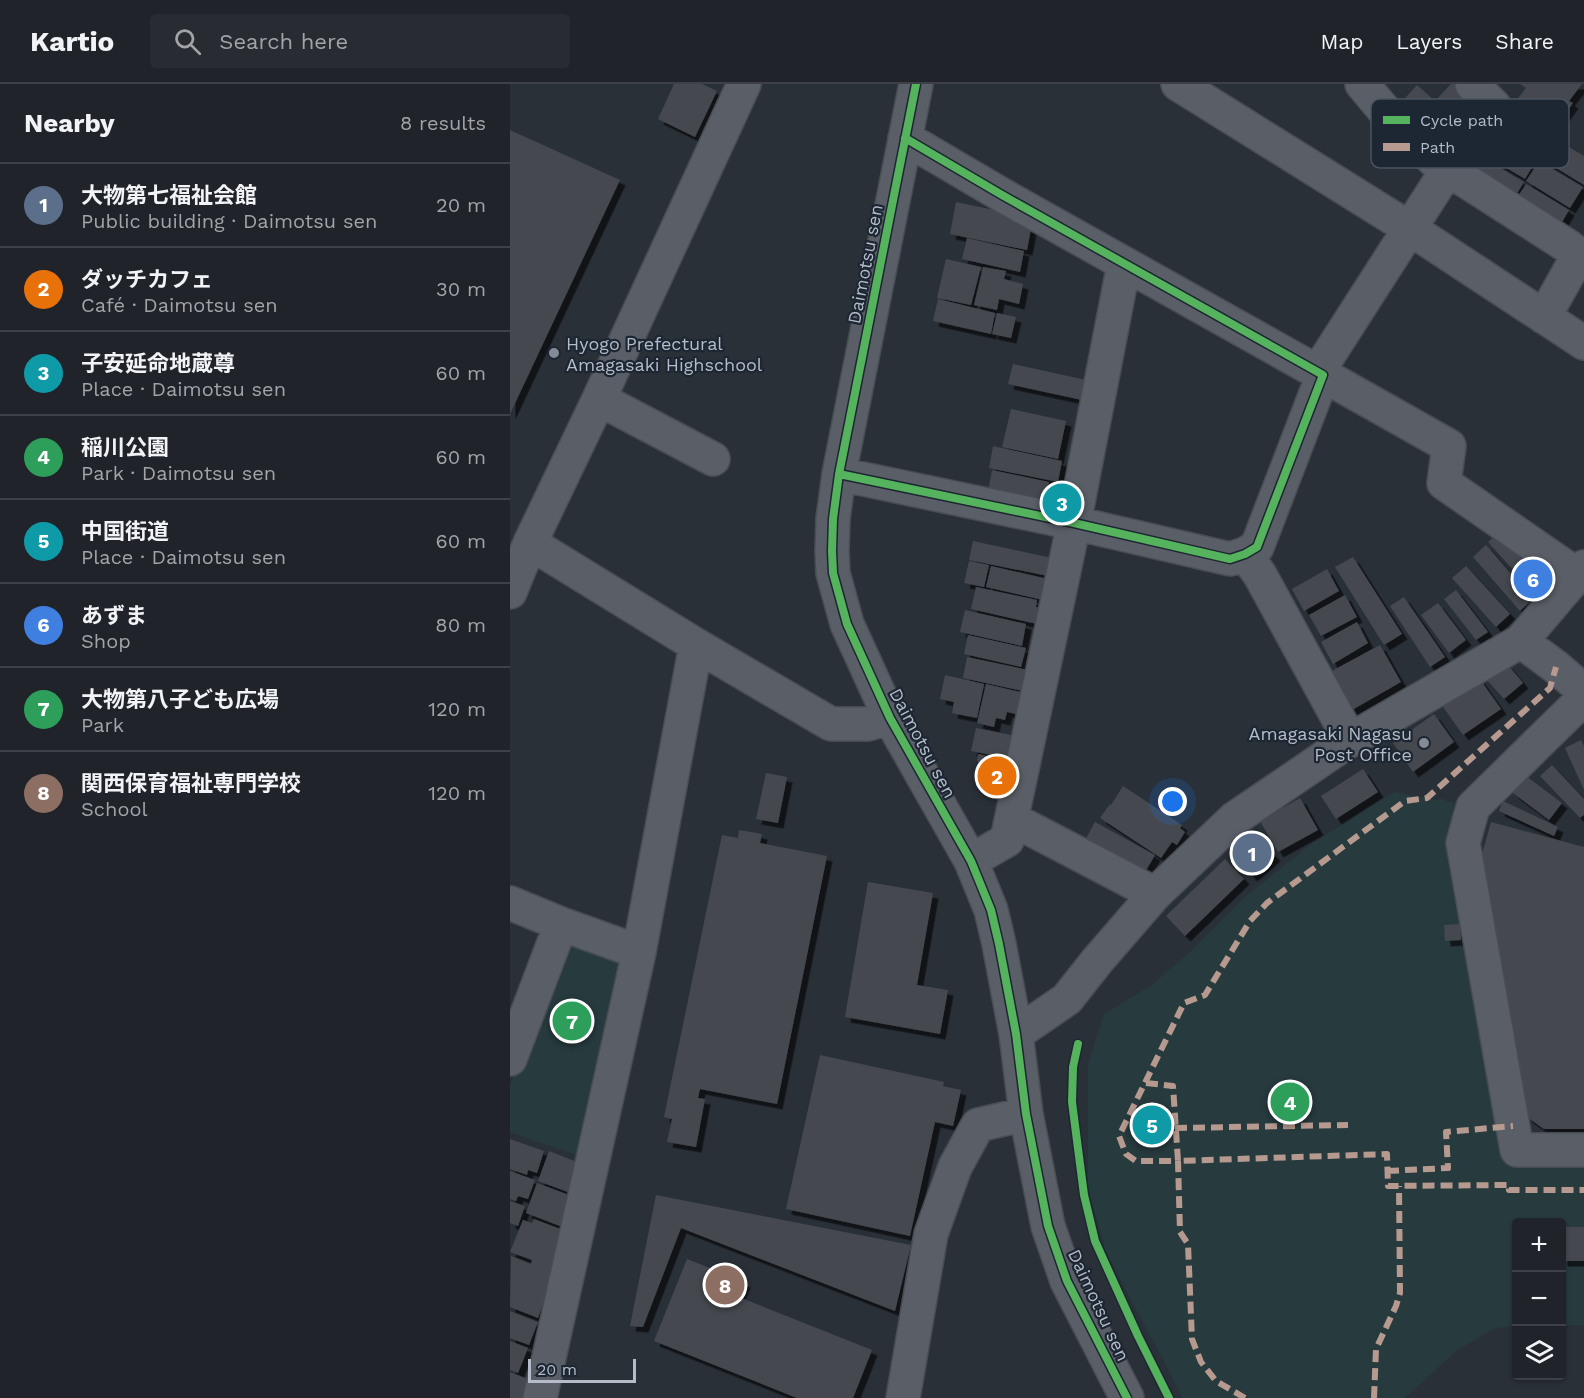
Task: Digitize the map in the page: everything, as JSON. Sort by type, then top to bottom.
[{"type":"street","points":[[510,592],[530,543],[744,84]]},
{"type":"street","name":"Daimotsu sen","points":[[916,84],[839,474],[833,519],[833,573],[847,624],[890,718],[971,861],[991,910],[1016,1034],[1026,1114],[1048,1226],[1067,1281],[1126,1398]]},
{"type":"street","points":[[1178,84],[1409,228],[1584,343]]},
{"type":"street","points":[[1362,84],[1375,99]]},
{"type":"street","points":[[1472,84],[1487,99]]},
{"type":"street","points":[[905,138],[1449,446],[1444,483],[1581,571],[1521,641],[1350,740],[1234,819],[1155,894],[1067,999],[1016,1034]]},
{"type":"street","points":[[1445,168],[1579,246],[1544,317]]},
{"type":"street","points":[[839,474],[1074,523],[1230,559],[1245,554],[1257,547],[1323,375],[1326,359],[1409,228],[1448,171],[1454,168]]},
{"type":"street","points":[[971,861],[1007,840],[1074,523],[1124,264]]},
{"type":"street","points":[[599,399],[713,459]]},
{"type":"street","points":[[530,543],[696,645],[831,724],[868,724],[890,718]]},
{"type":"street","points":[[1245,554],[1260,575],[1350,740]]},
{"type":"street","points":[[1521,641],[1556,667],[1582,699],[1473,807],[1463,843],[1517,1150],[1584,1150]]},
{"type":"street","points":[[540,1398],[639,952],[696,645]]},
{"type":"street","points":[[1012,819],[1155,894]]},
{"type":"street","points":[[510,903],[639,952]]},
{"type":"street","points":[[510,1059],[561,924]]},
{"type":"street","points":[[903,1398],[931,1234],[955,1167],[978,1125],[1026,1114]]},
{"type":"green space","points":[[1394,792],[1438,800],[1444,798],[1445,801],[1454,802],[1447,857],[1501,1151],[1509,1166],[1584,1165],[1584,1325],[1566,1325],[1566,1218],[1512,1218],[1512,1326],[1495,1328],[1456,1351],[1405,1398],[1182,1398],[1105,1249],[1088,1188],[1088,1064],[1104,1014],[1152,985],[1191,951],[1247,895],[1314,842]]},
{"type":"green space","points":[[565,937],[624,958],[582,1157],[510,1132],[510,1085]]},
{"type":"building","points":[[674,84],[702,84],[717,91],[695,137],[658,119]]},
{"type":"building","points":[[1451,84],[1460,84],[1476,99],[1437,99]]},
{"type":"building","points":[[1520,84],[1582,84],[1569,101],[1569,99],[1518,99],[1526,88]]},
{"type":"building","points":[[1417,85],[1433,99],[1404,99]]},
{"type":"building","points":[[510,130],[620,180],[510,414]]},
{"type":"building","points":[[1569,147],[1584,156],[1584,185],[1556,168],[1569,168]]},
{"type":"building","points":[[1473,168],[1500,168],[1524,182],[1511,203],[1468,176]]},
{"type":"building","points":[[1506,168],[1532,168],[1525,179]]},
{"type":"building","points":[[1534,168],[1551,168],[1583,187],[1570,208],[1526,181]]},
{"type":"building","points":[[1526,184],[1569,210],[1557,231],[1513,204]]},
{"type":"building","points":[[956,202],[1033,218],[1027,250],[950,234]]},
{"type":"building","points":[[967,238],[1024,251],[1020,272],[962,259]]},
{"type":"building","points":[[946,259],[981,267],[971,305],[937,298]]},
{"type":"building","points":[[983,267],[1006,271],[1004,279],[1023,284],[1019,304],[999,299],[997,310],[974,305]]},
{"type":"building","points":[[938,299],[995,313],[991,334],[933,321]]},
{"type":"building","points":[[997,313],[1016,317],[1011,338],[992,334]]},
{"type":"building","points":[[1013,364],[1086,380],[1082,400],[1008,384]]},
{"type":"building","points":[[1011,409],[1066,421],[1058,459],[1002,447]]},
{"type":"building","points":[[993,446],[1062,461],[1058,482],[989,468]]},
{"type":"building","points":[[992,470],[1049,482],[1045,504],[988,492]]},
{"type":"building","points":[[1500,532],[1546,583],[1534,593],[1488,542]]},
{"type":"building","points":[[973,541],[1052,558],[1048,576],[969,560]]},
{"type":"building","points":[[1486,545],[1533,599],[1520,611],[1473,557]]},
{"type":"building","points":[[1353,557],[1402,634],[1384,645],[1335,567]]},
{"type":"building","points":[[969,561],[989,565],[984,587],[964,583]]},
{"type":"building","points":[[991,566],[1048,579],[1043,600],[986,587]]},
{"type":"building","points":[[1466,566],[1510,614],[1496,627],[1452,578]]},
{"type":"building","points":[[1327,569],[1339,591],[1304,611],[1292,589]]},
{"type":"building","points":[[976,587],[1037,600],[1036,607],[1041,608],[1037,624],[971,609]]},
{"type":"building","points":[[1456,590],[1488,632],[1476,640],[1444,599]]},
{"type":"building","points":[[1345,595],[1357,617],[1321,636],[1309,615]]},
{"type":"building","points":[[1404,597],[1445,657],[1430,667],[1390,606]]},
{"type":"building","points":[[1438,603],[1466,640],[1449,653],[1421,615]]},
{"type":"building","points":[[965,610],[1026,624],[1022,646],[960,632]]},
{"type":"building","points":[[1357,622],[1368,643],[1333,664],[1321,642]]},
{"type":"building","points":[[968,635],[1026,648],[1021,667],[964,654]]},
{"type":"building","points":[[1380,645],[1401,682],[1352,710],[1330,672]]},
{"type":"building","points":[[967,657],[1028,670],[1023,691],[963,678]]},
{"type":"building","points":[[1507,664],[1523,683],[1504,699],[1487,680]]},
{"type":"building","points":[[945,675],[984,684],[977,718],[952,713],[954,702],[940,699]]},
{"type":"building","points":[[1479,678],[1501,709],[1463,735],[1441,704]]},
{"type":"building","points":[[986,684],[1025,693],[1020,715],[1007,712],[1005,720],[996,718],[994,727],[977,723]]},
{"type":"building","points":[[1434,714],[1454,742],[1413,772],[1393,743]]},
{"type":"building","points":[[976,728],[1016,736],[1011,759],[971,751]]},
{"type":"building","points":[[1581,740],[1584,746],[1584,790],[1565,748]]},
{"type":"building","points":[[978,754],[1011,761],[1005,793],[996,791],[977,760]]},
{"type":"building","points":[[1552,765],[1584,799],[1584,815],[1580,818],[1540,776]]},
{"type":"building","points":[[1363,769],[1378,792],[1336,819],[1321,796]]},
{"type":"building","points":[[766,773],[787,777],[778,823],[756,819]]},
{"type":"building","points":[[1526,776],[1562,803],[1549,820],[1513,793]]},
{"type":"building","points":[[1123,786],[1182,825],[1180,828],[1185,832],[1177,845],[1172,842],[1161,858],[1100,818]]},
{"type":"building","points":[[1300,798],[1318,830],[1278,852],[1260,821]]},
{"type":"building","points":[[1503,801],[1558,827],[1554,836],[1499,811]]},
{"type":"building","points":[[1095,822],[1155,855],[1144,874],[1084,842]]},
{"type":"building","points":[[1491,822],[1584,847],[1584,1129],[1544,1129],[1527,1117],[1481,858]]},
{"type":"building","points":[[739,830],[762,834],[760,843],[827,856],[777,1104],[700,1089],[698,1098],[705,1099],[696,1147],[667,1142],[672,1119],[664,1117],[722,835],[738,838]]},
{"type":"building","points":[[1252,831],[1275,856],[1252,876],[1229,850]]},
{"type":"building","points":[[1225,859],[1244,879],[1185,936],[1166,916]]},
{"type":"building","points":[[868,882],[933,893],[917,985],[948,990],[940,1034],[845,1017]]},
{"type":"building","points":[[1460,924],[1461,940],[1445,941],[1444,925]]},
{"type":"building","points":[[820,1055],[944,1082],[943,1086],[961,1090],[953,1126],[935,1122],[910,1236],[786,1209]]},
{"type":"building","points":[[510,1139],[544,1151],[537,1173],[528,1170],[527,1175],[510,1169]]},
{"type":"building","points":[[549,1151],[587,1166],[576,1195],[538,1181]]},
{"type":"building","points":[[510,1171],[535,1180],[528,1199],[518,1196],[516,1201],[510,1199]]},
{"type":"building","points":[[537,1183],[577,1198],[565,1228],[526,1213]]},
{"type":"building","points":[[656,1195],[911,1245],[895,1311],[681,1228],[643,1327],[630,1326]]},
{"type":"building","points":[[510,1201],[525,1206],[518,1226],[510,1223]]},
{"type":"building","points":[[534,1219],[568,1232],[538,1318],[510,1307],[511,1256],[531,1264],[532,1260],[510,1252],[523,1220],[532,1223]]},
{"type":"building","points":[[1566,1227],[1584,1227],[1584,1261],[1566,1261]]},
{"type":"building","points":[[687,1259],[745,1282],[739,1297],[872,1350],[853,1398],[797,1398],[654,1341]]},
{"type":"building","points":[[510,1311],[538,1322],[529,1345],[510,1338]]},
{"type":"building","points":[[510,1341],[528,1348],[518,1373],[510,1370]]},
{"type":"building","points":[[510,1372],[533,1381],[526,1398],[510,1398]]},
{"type":"marked path","points":[[1245,1398],[1216,1381],[1201,1362],[1192,1339],[1188,1244],[1180,1232],[1178,1161],[1136,1161],[1126,1154],[1119,1136],[1184,1003],[1205,995],[1250,921],[1267,903],[1405,801],[1427,798],[1550,688],[1556,667]]},
{"type":"marked path","points":[[1146,1083],[1173,1086],[1178,1161],[1387,1154],[1388,1186],[1509,1185],[1509,1190],[1584,1190]]},
{"type":"marked path","points":[[1175,1128],[1348,1125]]},
{"type":"marked path","points":[[1387,1171],[1448,1168],[1446,1132],[1513,1126]]},
{"type":"marked path","points":[[1374,1398],[1376,1349],[1400,1293],[1399,1186]]},
{"type":"cycle path","points":[[916,84],[839,474],[833,519],[833,573],[847,624],[890,718],[971,861],[991,910],[1016,1034],[1026,1114],[1048,1226],[1067,1281],[1127,1398]]},
{"type":"cycle path","points":[[839,474],[1074,523],[1230,559],[1257,547],[1323,375],[905,138]]},
{"type":"cycle path","points":[[1078,1044],[1073,1067],[1072,1102],[1084,1195],[1095,1241],[1169,1398]]},
{"type":"place","name":"Hyogo Prefectural Amagasaki Highschool","points":[[554,353]]},
{"type":"place","name":"子安延命地蔵尊","points":[[1062,503]]},
{"type":"place","name":"あずま","points":[[1533,579]]},
{"type":"place","name":"Amagasaki Nagasu Post Office","points":[[1424,743]]},
{"type":"place","name":"ダッチカフェ","points":[[997,776]]},
{"type":"place","name":"大物第七福祉会館","points":[[1252,853]]},
{"type":"place","name":"大物第八子ども広場","points":[[572,1021]]},
{"type":"place","name":"稲川公園","points":[[1290,1102]]},
{"type":"place","name":"中国街道","points":[[1152,1125]]},
{"type":"place","name":"関西保育福祉専門学校","points":[[725,1285]]}]
